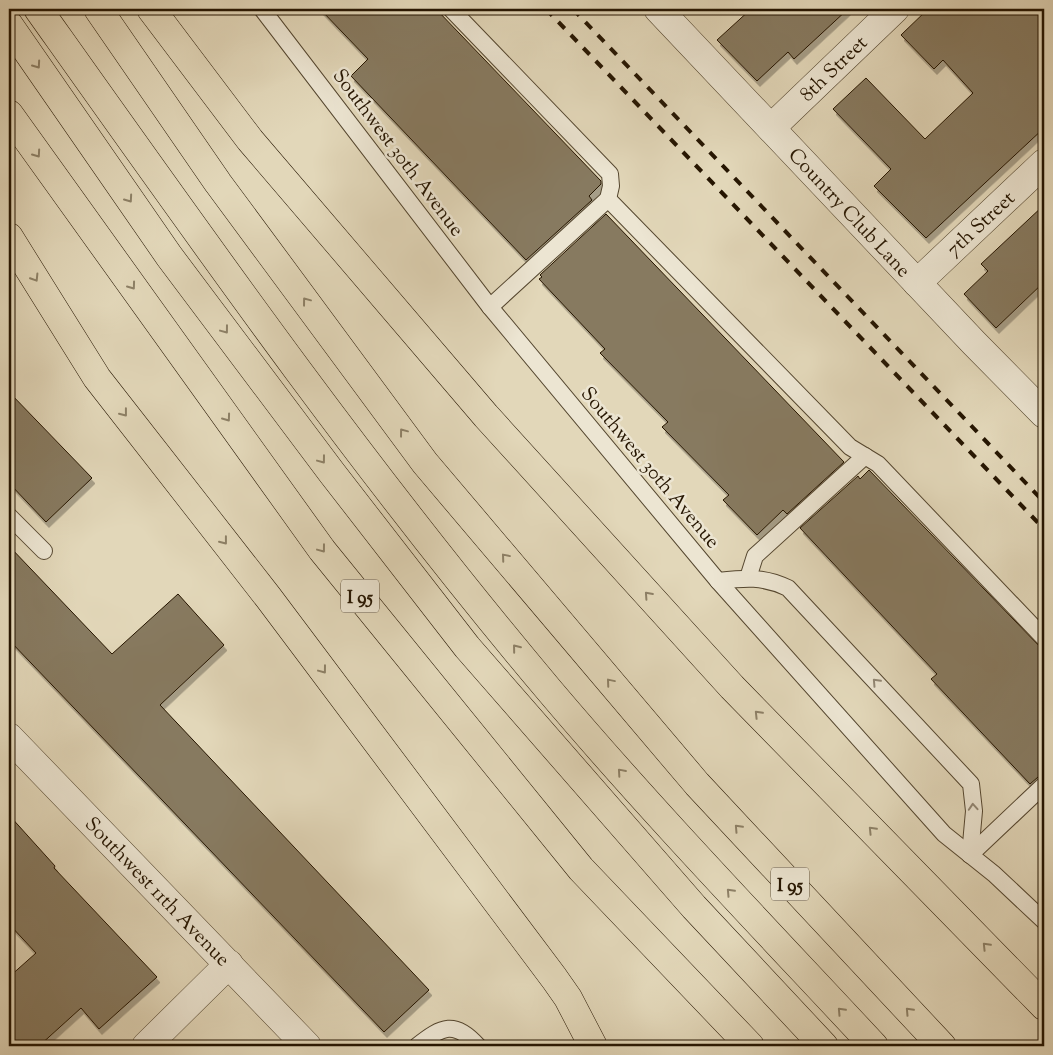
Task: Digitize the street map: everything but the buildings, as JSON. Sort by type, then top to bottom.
[{"type":"highway","points":[[38,9],[135,146],[367,463],[548,689],[660,816],[874,1046]]},
{"type":"highway","name":"I 95","points":[[98,9],[218,183],[426,463],[697,784],[942,1046]]},
{"type":"highway","points":[[151,9],[250,140],[486,416],[732,687],[1044,1006]]},
{"type":"highway","points":[[9,25],[170,256],[332,473],[467,647],[694,908],[824,1046]]},
{"type":"highway","name":"I 95","points":[[9,114],[322,550],[581,869],[750,1046]]},
{"type":"highway","points":[[9,236],[97,378],[268,598],[554,978],[568,998],[593,1046]]},
{"type":"street","name":"Country Club Lane","points":[[658,9],[917,283],[1044,414]]},
{"type":"street","name":"8th Street","points":[[771,128],[895,9]]},
{"type":"street","name":"7th Street","points":[[917,283],[1044,163]]},
{"type":"street","name":"Southwest 11th Avenue","points":[[9,737],[307,1046]]},
{"type":"street","points":[[146,1046],[229,964]]},
{"type":"lane","name":"Southwest 30th Avenue","points":[[262,9],[490,306],[718,581],[944,834],[1044,920]]},
{"type":"lane","points":[[451,9],[610,174],[611,186],[608,198],[490,306]]},
{"type":"lane","points":[[608,198],[850,447],[878,464],[1044,638]]},
{"type":"lane","points":[[748,578],[755,556],[865,456]]},
{"type":"lane","points":[[9,516],[44,551]]},
{"type":"lane","points":[[718,581],[748,578],[771,580],[788,588],[971,784],[974,811],[970,855]]},
{"type":"lane","points":[[970,855],[1044,785]]},
{"type":"lane","points":[[417,1046],[443,1029],[456,1028],[466,1033],[478,1046]]},
{"type":"railway","points":[[546,9],[1044,529]]},
{"type":"railway","points":[[573,9],[1044,502]]}]
